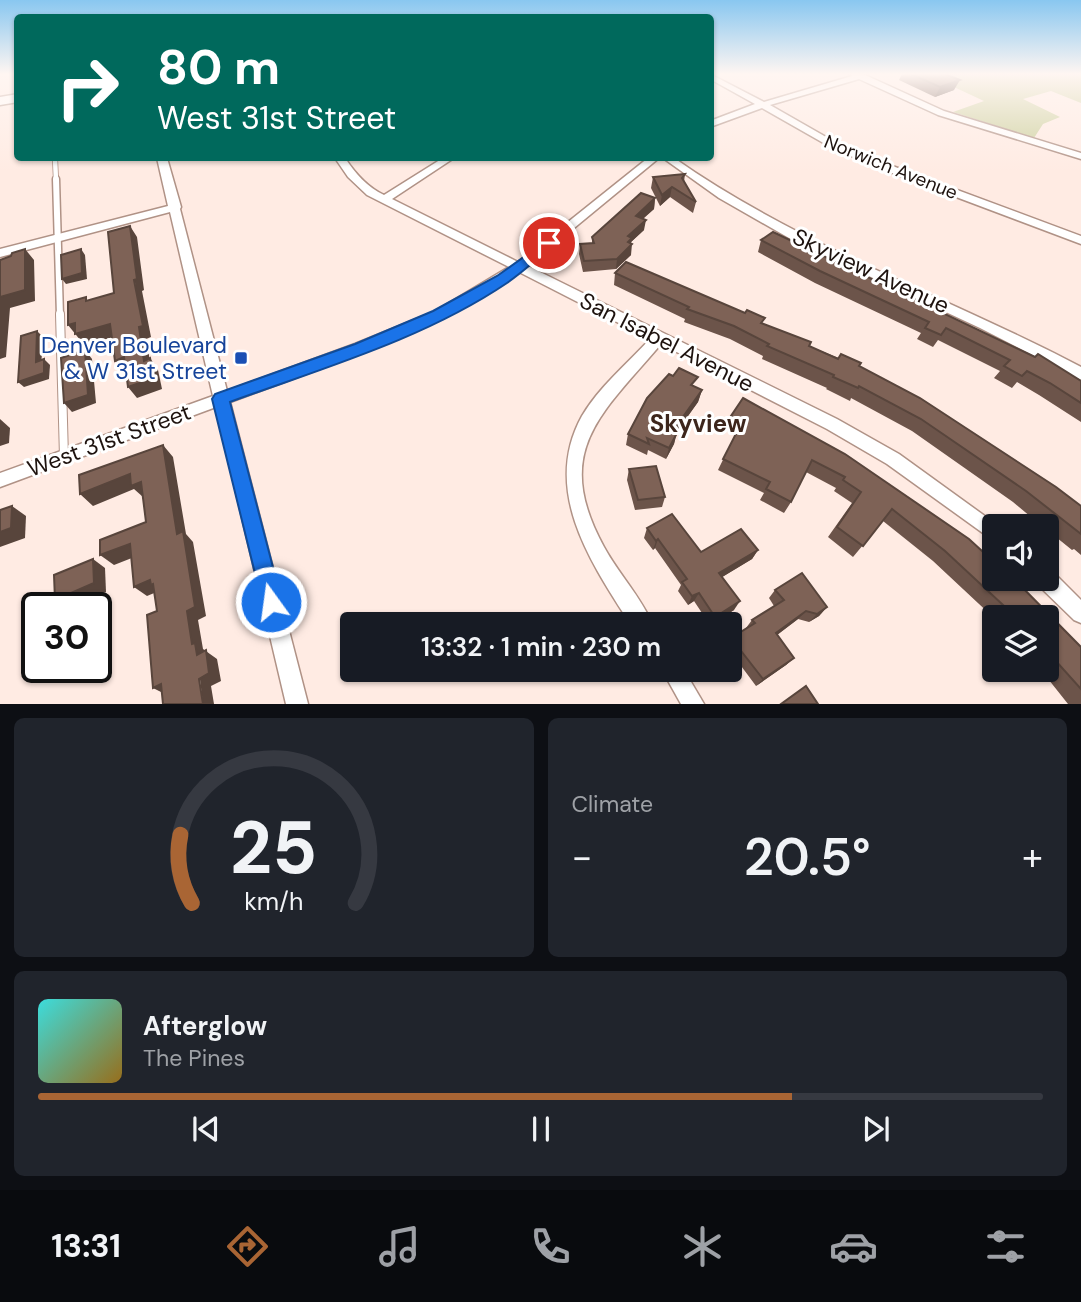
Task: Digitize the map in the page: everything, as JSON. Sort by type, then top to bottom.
[{"type":"street","points":[[714,123],[757,107]]},
{"type":"street","name":"Norwich Avenue","points":[[765,107],[830,143],[874,163],[1081,240]]},
{"type":"street","points":[[927,107],[1081,156]]},
{"type":"street","points":[[163,161],[297,704]]},
{"type":"street","name":"San Isabel Avenue","points":[[342,161],[360,185],[383,200],[832,425],[893,459],[982,524]]},
{"type":"street","points":[[383,200],[444,161]]},
{"type":"street","name":"West 31st Street","points":[[0,480],[410,328],[474,296],[519,267],[650,161]]},
{"type":"street","name":"Skyview Avenue","points":[[672,161],[719,194],[777,227],[1000,330],[1081,374]]},
{"type":"street","points":[[0,253],[176,207]]},
{"type":"street","points":[[635,612],[587,535],[578,511],[574,489],[575,460],[578,442],[589,418],[659,338]]},
{"type":"street","points":[[1059,591],[1081,612]]},
{"type":"street","points":[[680,682],[694,704]]},
{"type":"lane","points":[[55,161],[64,457]]},
{"type":"green space","points":[[968,107],[1039,107],[1060,117],[1043,124],[1034,138],[953,112]]},
{"type":"building","points":[[685,174],[682,178],[696,202],[672,187],[662,195],[653,177]]},
{"type":"building","points":[[641,193],[655,198],[636,216],[646,220],[628,236],[632,238],[628,242],[632,244],[617,259],[584,261],[580,244],[594,243],[592,237]]},
{"type":"building","points":[[130,226],[137,279],[134,280],[143,326],[139,327],[144,361],[150,358],[154,378],[128,387],[124,357],[115,361],[110,324],[75,334],[75,323],[68,325],[68,302],[86,297],[86,301],[114,293],[108,232]]},
{"type":"building","points":[[773,232],[1035,357],[1038,354],[1081,381],[1081,403],[1027,371],[1022,376],[1004,366],[1010,360],[946,328],[941,335],[925,328],[929,322],[761,240]]},
{"type":"building","points":[[25,249],[25,290],[0,297],[0,260]]},
{"type":"building","points":[[81,249],[82,273],[62,279],[61,255]]},
{"type":"building","points":[[626,262],[745,313],[747,310],[765,318],[761,323],[811,342],[809,346],[838,359],[841,354],[861,363],[859,366],[920,398],[1081,506],[1081,534],[1059,514],[921,419],[859,386],[858,388],[767,346],[769,344],[734,326],[687,309],[689,307],[615,273]]},
{"type":"building","points":[[37,331],[36,362],[44,359],[44,373],[18,382],[21,336]]},
{"type":"building","points":[[85,350],[88,395],[64,403],[61,358]]},
{"type":"building","points":[[679,368],[698,377],[691,385],[702,390],[673,431],[677,433],[669,448],[647,438],[649,444],[628,434],[647,398],[669,374],[673,376]]},
{"type":"building","points":[[743,398],[845,454],[969,539],[982,551],[982,585],[945,551],[892,509],[863,546],[837,527],[861,492],[843,480],[845,477],[812,460],[791,502],[766,489],[770,482],[723,459],[742,422],[731,416]]},
{"type":"building","points":[[163,445],[177,534],[183,531],[195,607],[187,611],[192,644],[195,643],[197,655],[206,650],[209,673],[199,679],[203,704],[163,704],[161,684],[153,688],[147,615],[157,611],[153,584],[151,585],[150,580],[134,587],[130,544],[100,555],[100,540],[146,522],[141,482],[131,486],[130,474],[80,494],[79,475]]},
{"type":"building","points":[[656,466],[665,497],[638,500],[629,469]]},
{"type":"building","points":[[12,506],[11,528],[0,532],[0,510]]},
{"type":"building","points":[[672,514],[701,552],[741,529],[758,550],[719,573],[740,601],[723,612],[712,612],[699,593],[692,596],[682,582],[687,579],[647,528]]},
{"type":"building","points":[[93,559],[94,583],[73,592],[55,592],[54,575]]},
{"type":"building","points":[[802,573],[827,607],[817,614],[806,611],[776,633],[794,658],[763,679],[742,652],[742,631],[755,623],[752,620],[784,600],[775,590]]},
{"type":"building","points":[[988,591],[1026,591],[1040,605],[1003,605]]},
{"type":"building","points":[[1059,625],[1081,647],[1081,689],[1059,664]]},
{"type":"building","points":[[806,686],[818,704],[781,704]]},
{"type":"place","name":"Denver Boulevard & W 31st Street","points":[[241,358]]},
{"type":"district","name":"Skyview","points":[[698,423]]},
{"type":"route","points":[[271,602],[221,399],[360,348],[439,315],[502,280],[549,243]]}]
